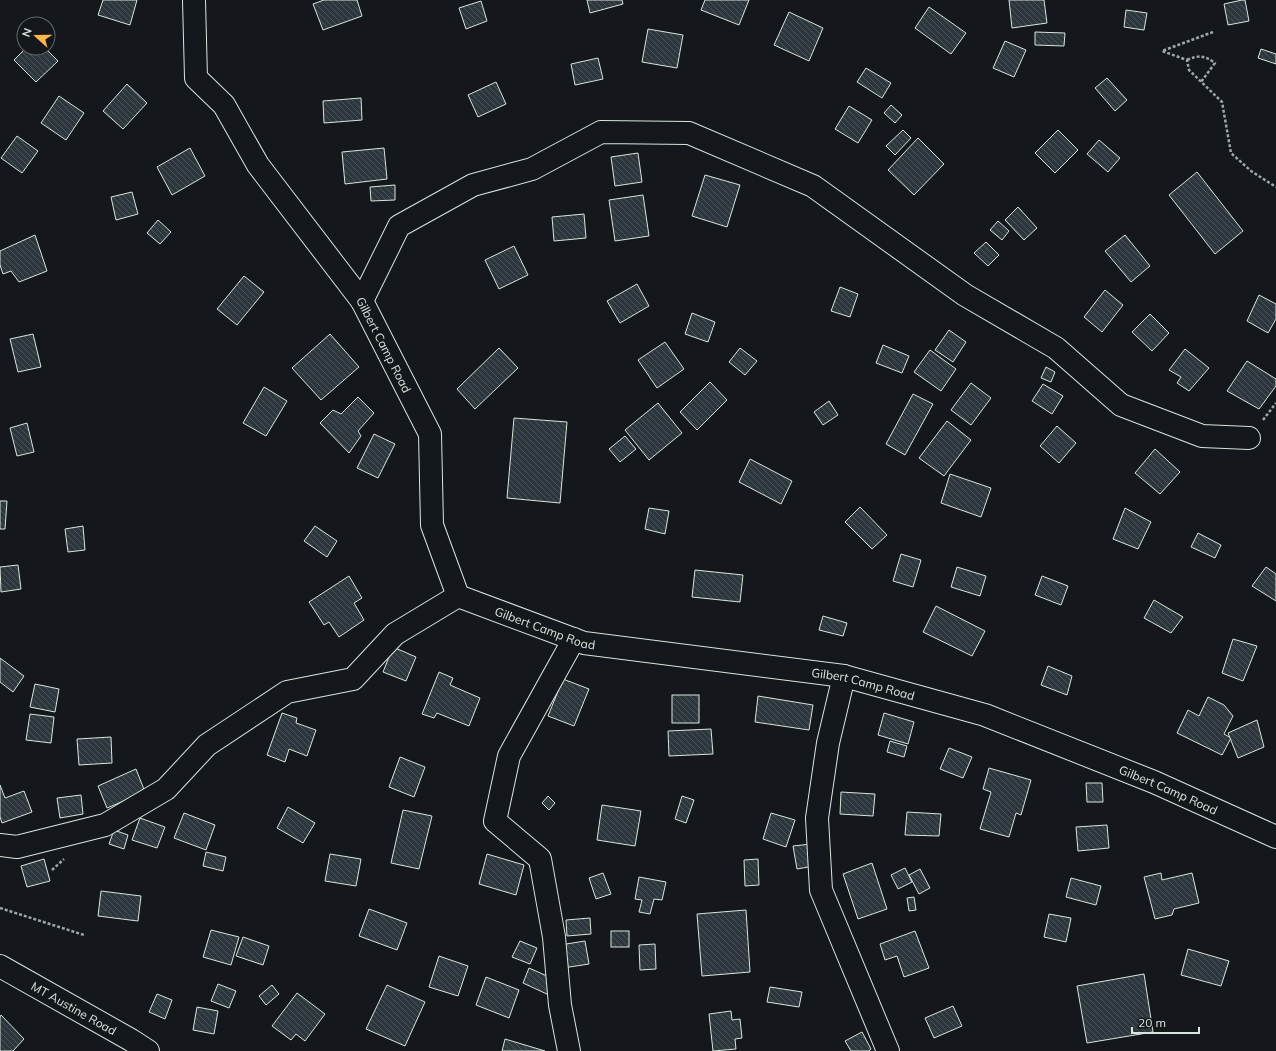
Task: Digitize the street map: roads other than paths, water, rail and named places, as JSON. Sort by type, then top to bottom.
[{"type":"street","name":"Gilbert Camp Road","points":[[194,0],[196,78],[224,105],[258,165],[362,301],[430,434],[432,525],[458,596],[584,643],[844,676],[985,715],[1154,782],[1276,837]]},
{"type":"street","points":[[362,301],[399,226],[473,185],[532,169],[601,132],[690,133],[813,186],[965,295],[1056,348],[1121,404],[1202,436],[1248,438]]},
{"type":"street","points":[[0,845],[17,847],[105,825],[166,789],[207,745],[287,692],[353,679],[395,634],[458,596]]},
{"type":"street","points":[[569,1051],[560,1005],[554,937],[540,859],[496,821],[509,756],[574,639]]},
{"type":"street","points":[[844,676],[828,744],[817,818],[821,890],[888,1051]]},
{"type":"street","name":"MT Austine Road","points":[[0,966],[138,1047]]}]
